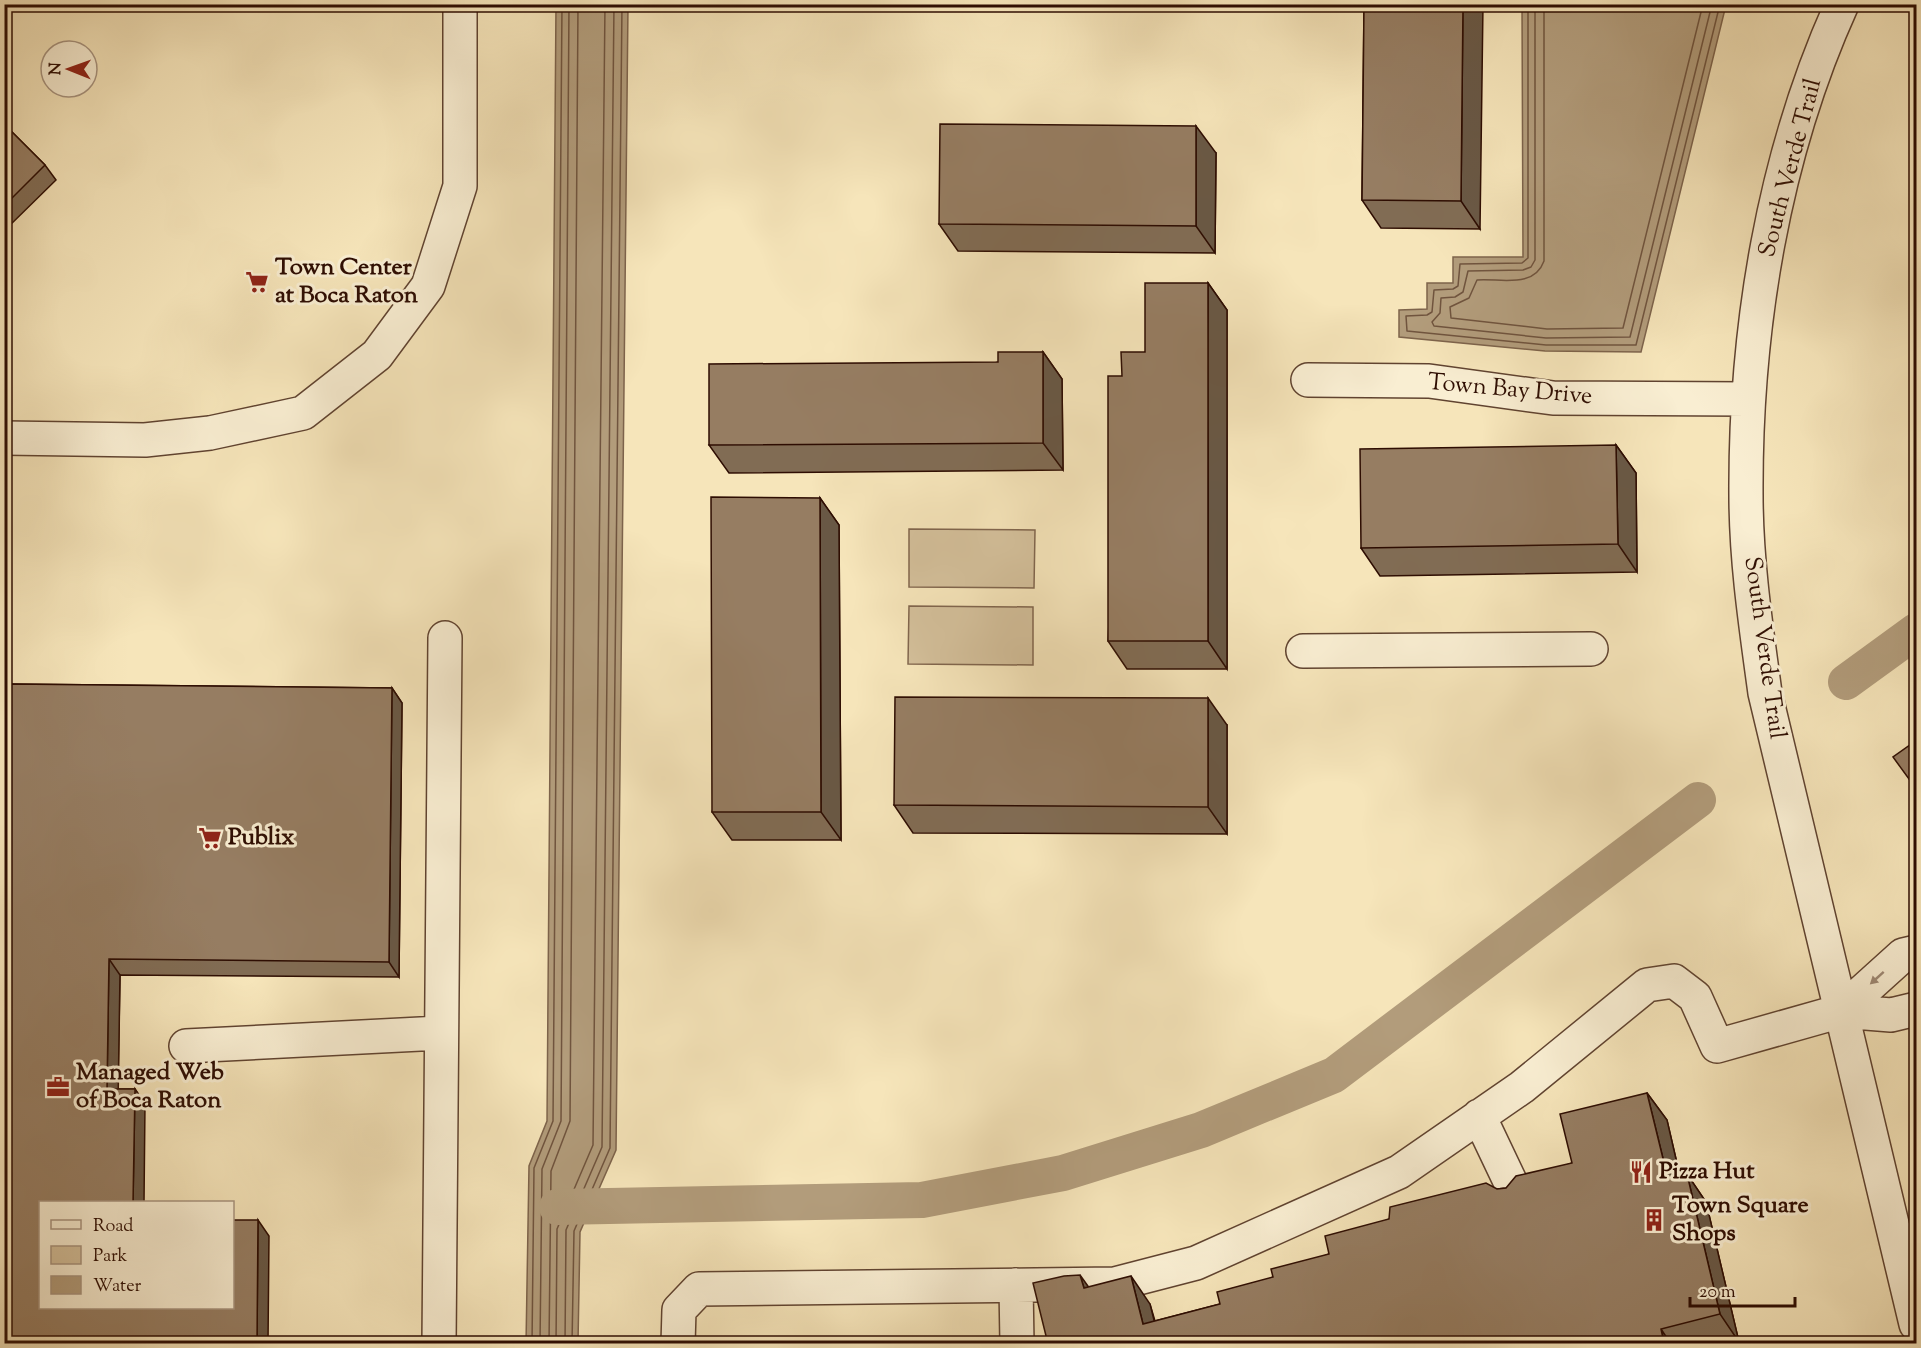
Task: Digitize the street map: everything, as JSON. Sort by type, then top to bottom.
[{"type":"street","points":[[4,438],[145,440],[210,433],[303,413],[377,355],[428,286],[460,186],[460,4]]},
{"type":"street","name":"South Verde Trail","points":[[1842,4],[1807,95],[1780,190],[1760,287],[1748,399],[1745,496],[1751,595],[1765,693],[1917,1324]]},
{"type":"street","name":"Town Bay Drive","points":[[1308,380],[1429,381],[1553,398],[1748,399]]},
{"type":"street","points":[[439,1344],[445,638]]},
{"type":"street","points":[[1303,651],[1591,649]]},
{"type":"street","points":[[1841,1011],[1903,955],[1917,952]]},
{"type":"street","points":[[678,1344],[679,1310],[699,1289],[1115,1284],[1196,1263],[1399,1172],[1521,1087],[1647,985],[1674,981],[1695,998],[1717,1046],[1841,1011],[1892,1015],[1917,1009]]},
{"type":"street","points":[[186,1046],[440,1033]]},
{"type":"street","points":[[1479,1116],[1518,1198]]},
{"type":"street","points":[[1016,1285],[1017,1344]]},
{"type":"green space","points":[[909,529],[1035,530],[1034,588],[909,587]]},
{"type":"green space","points":[[909,606],[1033,607],[1033,665],[908,664]]},
{"type":"water","points":[[556,5],[628,5],[616,1150],[580,1232],[578,1343],[526,1344],[529,1166],[547,1121]]},
{"type":"water","points":[[1522,5],[1726,5],[1641,352],[1545,351],[1399,337],[1399,310],[1427,309],[1427,283],[1453,283],[1453,257],[1523,257]]},
{"type":"building","points":[[1364,4],[1463,4],[1461,201],[1362,200]]},
{"type":"building","points":[[4,124],[45,165],[4,206]]},
{"type":"building","points":[[940,124],[1196,126],[1196,226],[939,224]]},
{"type":"building","points":[[1145,283],[1208,283],[1208,641],[1108,641],[1108,376],[1122,376],[1121,352],[1145,352]]},
{"type":"building","points":[[998,352],[1043,352],[1043,443],[709,445],[709,364],[998,362]]},
{"type":"building","points":[[1616,445],[1618,544],[1361,548],[1360,449]]},
{"type":"building","points":[[711,497],[820,498],[821,812],[712,812]]},
{"type":"building","name":"Publix","points":[[10,684],[392,688],[389,962],[109,959],[107,1089],[135,1089],[133,1201],[39,1201],[39,1309],[234,1309],[234,1220],[258,1220],[257,1344],[4,1344]]},
{"type":"building","points":[[895,697],[1208,698],[1208,807],[894,805]]},
{"type":"building","points":[[1917,740],[1917,790],[1893,757]]},
{"type":"building","name":"Town Square Shops","points":[[1647,1093],[1668,1179],[1687,1174],[1720,1314],[1661,1329],[1664,1343],[1048,1344],[1033,1283],[1080,1275],[1084,1288],[1131,1276],[1143,1324],[1220,1304],[1217,1292],[1273,1277],[1271,1269],[1329,1254],[1325,1236],[1389,1219],[1390,1207],[1486,1183],[1497,1189],[1506,1188],[1516,1176],[1572,1163],[1560,1114]]},
{"type":"waterway","points":[[1846,682],[1916,631]]},
{"type":"waterway","points":[[557,1207],[922,1200],[1063,1173],[1201,1130],[1334,1075],[1698,800]]},
{"type":"place","name":"Town Center at Boca Raton","points":[[257,282]]},
{"type":"place","name":"Publix","points":[[210,838]]},
{"type":"place","name":"Managed Web of Boca Raton","points":[[58,1087]]},
{"type":"place","name":"Pizza Hut","points":[[1641,1172]]},
{"type":"place","name":"Town Square Shops","points":[[1654,1220]]}]
